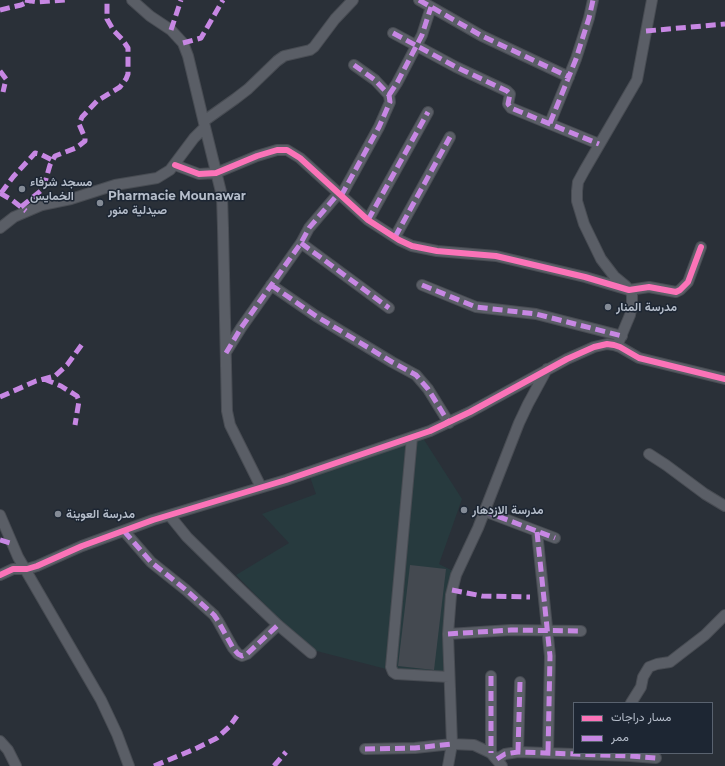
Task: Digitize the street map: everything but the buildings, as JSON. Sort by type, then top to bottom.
[{"type":"street","points":[[132,0],[150,16],[170,30],[183,43],[188,56],[222,196],[227,411],[230,425],[261,487]]},
{"type":"street","points":[[0,228],[14,217],[30,209],[115,185],[157,178],[170,170],[205,124],[248,89],[284,56],[310,50],[314,47],[335,19],[353,0]]},
{"type":"street","points":[[419,0],[482,36],[569,77]]},
{"type":"street","points":[[550,123],[584,36],[593,0]]},
{"type":"street","points":[[617,346],[627,323],[632,304],[632,294],[614,276],[601,259],[584,224],[577,200],[577,191],[578,182],[637,80],[652,0]]},
{"type":"street","points":[[226,353],[241,328],[301,243],[316,218],[340,195],[379,127],[389,106],[389,95],[417,46],[431,7]]},
{"type":"street","points":[[393,33],[456,67],[507,92],[510,94],[508,104],[511,108],[599,144]]},
{"type":"street","points":[[354,64],[375,80],[389,95]]},
{"type":"street","points":[[368,220],[428,112]]},
{"type":"street","points":[[395,237],[450,136]]},
{"type":"street","points":[[175,164],[199,174],[216,173],[257,156],[277,150],[286,150],[300,158],[368,220],[412,246],[426,250],[496,256],[585,277],[629,290],[650,287],[676,292],[680,290],[688,282],[701,247]]},
{"type":"street","points":[[301,243],[388,308]]},
{"type":"street","points":[[271,285],[316,316],[416,375],[428,389],[449,423]]},
{"type":"street","points":[[422,285],[476,307],[536,314],[622,336]]},
{"type":"street","points":[[0,575],[13,569],[25,569],[37,566],[82,546],[153,520],[261,487],[412,437],[449,423],[547,369],[594,347],[607,344],[617,346],[639,358],[725,379]]},
{"type":"street","points":[[448,766],[452,744],[452,718],[448,634],[449,609],[453,584],[519,423],[547,369]]},
{"type":"street","points":[[412,437],[391,667],[393,672],[396,674],[449,678]]},
{"type":"street","points":[[649,454],[666,464],[705,494],[725,506]]},
{"type":"street","points":[[484,511],[555,538]]},
{"type":"street","points":[[0,515],[18,557],[101,700],[117,734],[128,766]]},
{"type":"street","points":[[170,516],[204,554],[278,625],[311,652]]},
{"type":"street","points":[[124,531],[151,562],[214,615],[238,654],[242,656],[247,654],[278,625]]},
{"type":"street","points":[[537,532],[550,656],[548,753]]},
{"type":"street","points":[[632,702],[641,687],[643,677],[650,667],[657,664],[670,662],[705,635],[725,615]]},
{"type":"street","points":[[448,634],[510,630],[581,631]]},
{"type":"street","points":[[491,676],[496,759]]},
{"type":"street","points":[[518,752],[520,682]]},
{"type":"street","points":[[0,740],[8,750],[16,766]]},
{"type":"street","points":[[365,749],[415,748],[452,744],[474,745],[496,759]]},
{"type":"street","points":[[496,759],[505,754],[518,752],[572,752]]},
{"type":"street","points":[[600,754],[656,758]]},
{"type":"green space","points":[[421,435],[462,499],[439,564],[453,571],[448,679],[390,670],[309,649],[236,575],[289,543],[262,514],[316,494],[309,474]]},
{"type":"marked path","points":[[25,0],[37,2],[65,0]]},
{"type":"marked path","points":[[21,207],[43,189],[50,165],[55,156],[76,148],[85,141],[79,124],[82,117],[97,101],[120,87],[126,79],[128,74],[128,48],[114,31],[107,19],[107,0]]},
{"type":"marked path","points":[[171,30],[181,0]]},
{"type":"marked path","points":[[183,43],[201,38],[223,0]]},
{"type":"marked path","points":[[419,0],[482,36],[569,77]]},
{"type":"marked path","points":[[550,123],[576,59],[593,0]]},
{"type":"marked path","points":[[0,10],[21,5],[30,1]]},
{"type":"marked path","points":[[389,95],[397,83],[422,35],[431,7]]},
{"type":"marked path","points":[[646,31],[725,24]]},
{"type":"marked path","points":[[393,33],[456,67],[507,91],[510,94],[508,104],[511,108],[599,144]]},
{"type":"marked path","points":[[341,196],[379,127],[390,102],[389,95],[375,80],[354,65]]},
{"type":"marked path","points":[[0,71],[6,79],[3,92]]},
{"type":"marked path","points":[[368,220],[428,112]]},
{"type":"marked path","points":[[395,237],[450,137]]},
{"type":"marked path","points":[[1,193],[13,177],[35,153],[52,160]]},
{"type":"marked path","points":[[0,193],[26,211]]},
{"type":"marked path","points":[[226,353],[241,328],[301,243],[309,228],[338,194]]},
{"type":"marked path","points":[[301,243],[389,308]]},
{"type":"marked path","points":[[271,285],[316,316],[416,375],[428,389],[449,423]]},
{"type":"marked path","points":[[422,285],[476,307],[536,314],[622,336]]},
{"type":"marked path","points":[[0,397],[36,381],[55,376],[67,365],[83,343]]},
{"type":"marked path","points":[[44,379],[61,386],[77,396],[79,401],[75,425]]},
{"type":"marked path","points":[[484,511],[555,538]]},
{"type":"marked path","points":[[124,531],[151,562],[214,615],[238,654],[242,656],[247,654],[278,625]]},
{"type":"marked path","points":[[537,532],[550,656],[548,753]]},
{"type":"marked path","points":[[0,540],[13,544]]},
{"type":"marked path","points":[[452,590],[482,596],[530,597]]},
{"type":"marked path","points":[[448,634],[511,630],[581,631]]},
{"type":"marked path","points":[[491,676],[491,753]]},
{"type":"marked path","points":[[518,752],[520,682]]},
{"type":"marked path","points":[[154,766],[217,738],[229,727],[237,716]]},
{"type":"marked path","points":[[365,749],[415,748],[452,744]]},
{"type":"marked path","points":[[274,766],[286,752]]},
{"type":"marked path","points":[[497,759],[505,754],[518,752],[573,754]]},
{"type":"marked path","points":[[574,754],[656,758]]},
{"type":"cycle path","points":[[175,165],[199,174],[216,173],[257,156],[277,150],[287,150],[300,158],[368,220],[399,240],[412,246],[437,251],[496,256],[585,277],[629,290],[649,287],[676,292],[680,290],[688,282],[701,247]]},
{"type":"cycle path","points":[[0,575],[13,569],[27,569],[37,566],[82,546],[153,520],[286,480],[430,431],[470,412],[567,359],[594,347],[607,344],[614,345],[639,358],[725,379]]},
{"type":"place","name":"مسجد شرفاء الخمايس","points":[[22,189]]},
{"type":"place","name":"Pharmacie Mounawar صيدلية منور","points":[[100,203]]},
{"type":"place","name":"مدرسة المنار","points":[[608,307]]},
{"type":"place","name":"مدرسة الازدهار","points":[[464,510]]},
{"type":"place","name":"مدرسة العوينة","points":[[58,514]]}]
